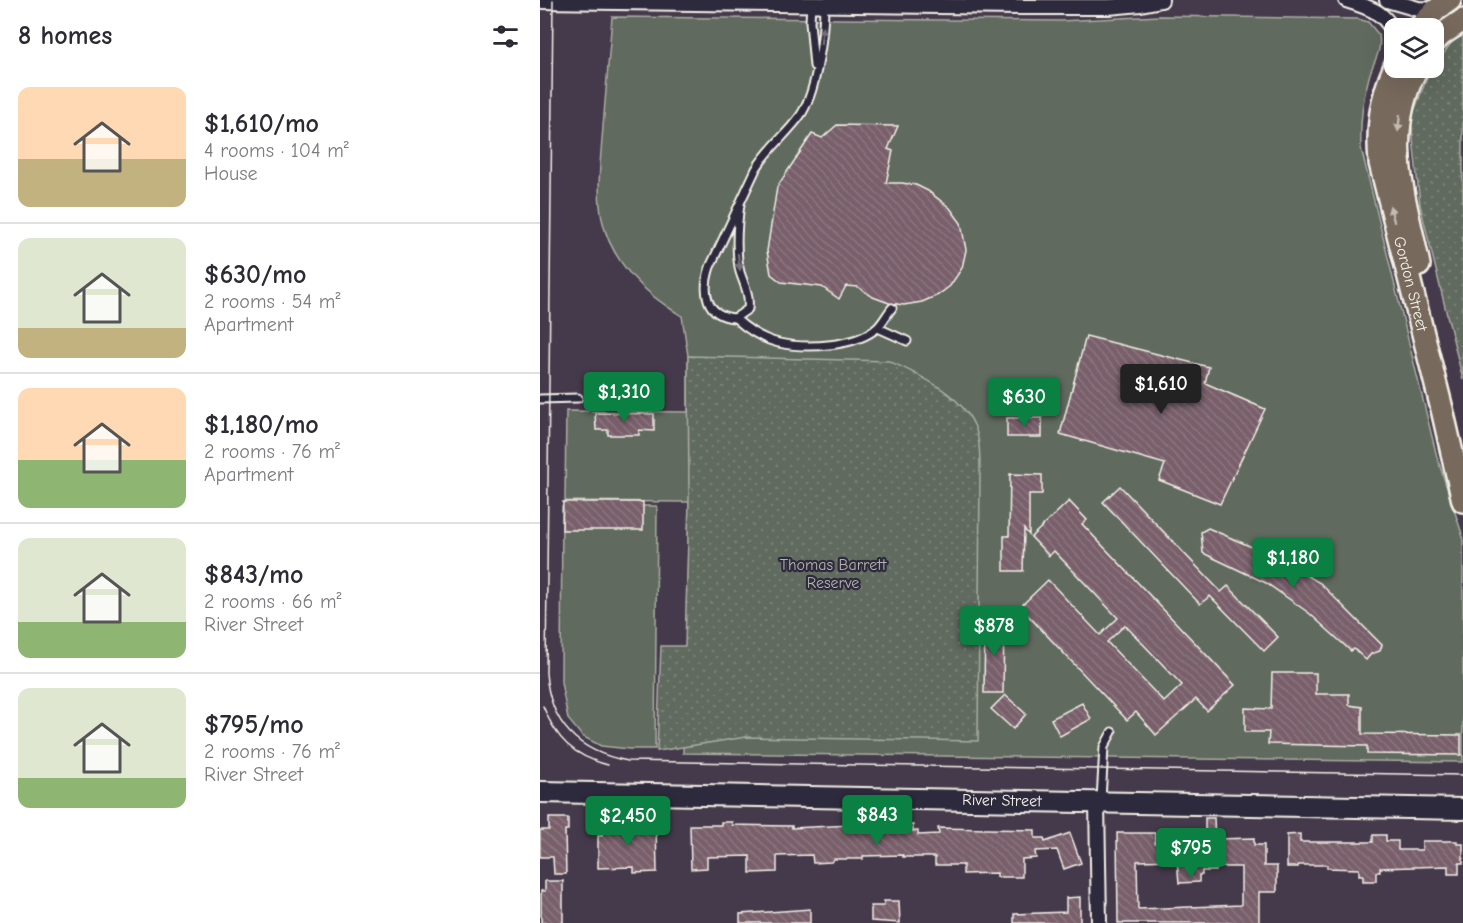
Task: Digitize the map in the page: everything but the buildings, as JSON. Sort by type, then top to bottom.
[{"type":"main road","points":[[1429,18],[1443,5]]},
{"type":"main road","points":[[1444,33],[1463,20]]},
{"type":"main road","name":"Gordon Street","points":[[1390,78],[1379,123],[1380,163],[1463,501]]},
{"type":"main road","name":"Gordon Street","points":[[1413,78],[1402,102],[1399,119],[1398,166],[1421,273],[1463,433]]},
{"type":"street","points":[[540,1],[687,4],[817,2],[1108,7],[1161,0]]},
{"type":"street","points":[[1346,0],[1370,7],[1384,18]]},
{"type":"street","points":[[1387,0],[1418,9],[1443,5]]},
{"type":"street","name":"River Street","points":[[540,792],[1463,809]]},
{"type":"street","points":[[1099,802],[1099,923]]},
{"type":"lane","points":[[815,71],[810,26],[817,2]]},
{"type":"lane","points":[[817,2],[822,33],[814,82],[808,101],[790,127],[763,157],[710,267],[706,284],[708,301],[712,308],[725,317],[735,318],[750,332],[779,343],[810,346],[858,339],[878,328],[892,308]]},
{"type":"lane","points":[[735,318],[748,309],[749,301],[738,255],[740,204]]},
{"type":"lane","points":[[878,328],[907,341]]},
{"type":"lane","points":[[540,399],[578,398]]},
{"type":"lane","points":[[1099,802],[1104,747],[1112,732]]},
{"type":"green space","points":[[1160,16],[1358,19],[1368,22],[1379,35],[1378,54],[1370,74],[1363,105],[1361,148],[1437,457],[1463,537],[1463,762],[683,753],[689,502],[565,501],[566,411],[688,412],[688,356],[682,316],[656,298],[632,276],[613,249],[602,219],[599,197],[600,173],[612,17],[1060,21]]},
{"type":"green space","points":[[1463,36],[1463,380],[1420,205],[1411,119],[1427,78],[1444,78],[1444,53],[1453,40]]},
{"type":"green space","name":"Thomas Barrett Reserve","points":[[688,356],[889,361],[930,381],[966,411],[974,424],[980,454],[978,741],[746,737],[657,751],[661,646],[685,646],[689,502]]},
{"type":"green space","points":[[562,506],[657,506],[655,749],[601,746],[582,736],[568,719],[561,682]]},
{"type":"tram line","points":[[553,0],[546,673],[553,707],[570,733],[581,743],[610,757],[628,761],[1463,775]]},
{"type":"tram line","points":[[543,706],[554,728],[567,744],[585,757],[608,765]]}]
